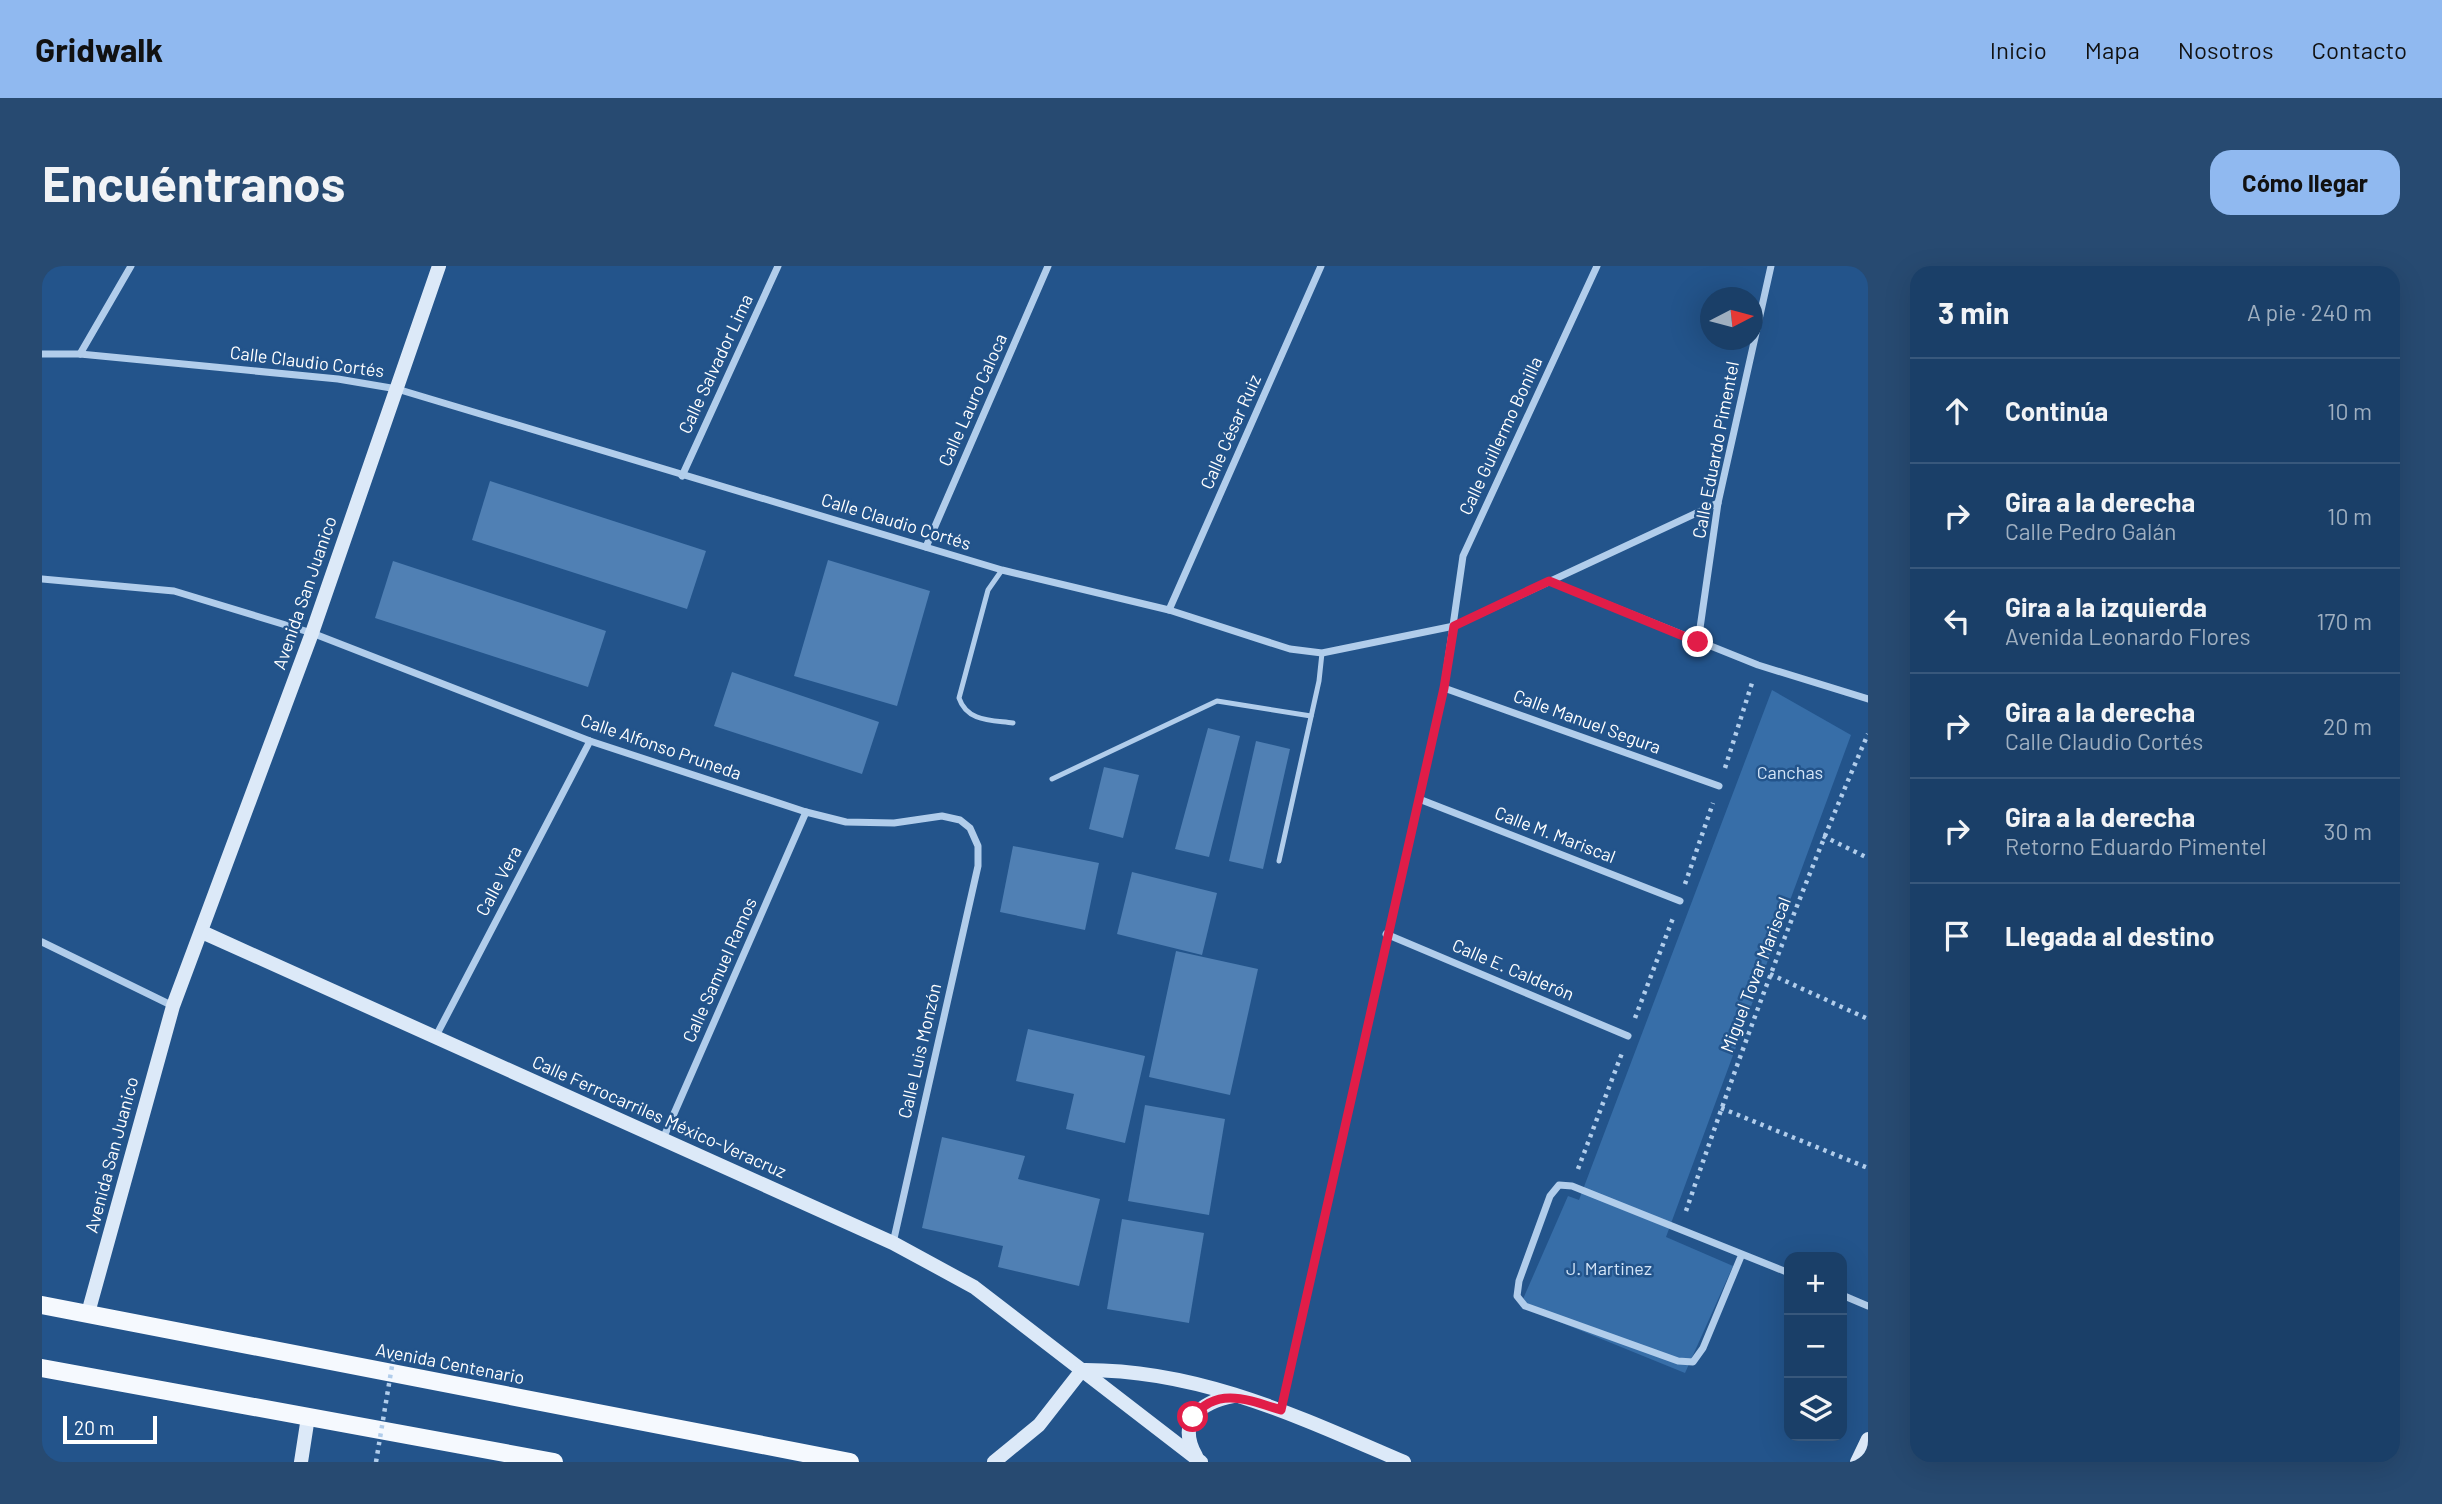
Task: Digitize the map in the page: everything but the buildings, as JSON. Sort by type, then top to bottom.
[{"type":"main road","name":"Avenida Centenario","points":[[42,1305],[850,1462]]},
{"type":"main road","points":[[42,1368],[554,1462]]},
{"type":"street","points":[[80,354],[131,266]]},
{"type":"street","name":"Avenida San Juanico","points":[[89,1314],[173,1006],[312,633],[439,266]]},
{"type":"street","name":"Calle Salvador Lima","points":[[682,476],[778,266]]},
{"type":"street","name":"Calle Lauro Caloca","points":[[926,547],[1048,266]]},
{"type":"street","name":"Calle César Ruiz","points":[[1169,610],[1321,266]]},
{"type":"street","name":"Calle Guillermo Bonilla","points":[[1281,1410],[1386,934],[1444,688],[1463,556],[1597,266]]},
{"type":"street","name":"Calle Eduardo Pimentel","points":[[1698,642],[1718,503],[1771,266]]},
{"type":"street","name":"Calle Claudio Cortés","points":[[42,354],[80,354],[338,379],[397,389],[1002,570],[1169,610],[1290,649],[1322,653],[1454,626],[1718,503]]},
{"type":"street","name":"Calle Alfonso Pruneda","points":[[42,579],[174,590],[312,633],[590,741],[806,812],[846,822],[894,823],[942,816],[960,820],[970,828],[978,846],[978,866]]},
{"type":"street","points":[[1549,581],[1698,642],[1868,699]]},
{"type":"street","name":"Calle Manuel Segura","points":[[1444,688],[1719,786]]},
{"type":"street","name":"Calle Vera","points":[[436,1037],[590,741]]},
{"type":"street","name":"Calle M. Mariscal","points":[[1419,799],[1680,901]]},
{"type":"street","name":"Calle Samuel Ramos","points":[[662,1141],[806,812]]},
{"type":"street","name":"Calle Luis Monzón","points":[[893,1243],[978,866]]},
{"type":"street","name":"Calle Ferrocarriles México-Veracruz","points":[[202,932],[893,1243],[974,1287],[1201,1462]]},
{"type":"street","name":"Calle E. Calderón","points":[[1386,934],[1628,1036]]},
{"type":"street","points":[[42,942],[173,1006]]},
{"type":"street","points":[[1742,1254],[1703,1348],[1693,1362],[1678,1361],[1525,1306],[1517,1296],[1519,1281],[1550,1196],[1559,1185],[1572,1186],[1680,1230],[1742,1254],[1784,1271]]},
{"type":"street","points":[[1847,1297],[1868,1306]]},
{"type":"street","points":[[993,1462],[1039,1425],[1082,1370],[1126,1370],[1164,1375],[1281,1410],[1404,1462]]},
{"type":"street","points":[[1201,1462],[1191,1448],[1189,1437],[1193,1417],[1210,1401],[1235,1396]]},
{"type":"street","points":[[301,1462],[309,1417]]},
{"type":"street","points":[[1857,1462],[1868,1439]]},
{"type":"lane","points":[[1002,570],[988,590],[959,698],[962,708],[970,715],[1013,723]]},
{"type":"lane","points":[[1279,861],[1322,653]]},
{"type":"lane","points":[[1052,779],[1217,701],[1311,716]]},
{"type":"path","name":"Miguel Tovar Mariscal","points":[[1680,1230],[1770,974],[1823,836],[1868,734]]},
{"type":"path","points":[[1823,836],[1868,858]]},
{"type":"path","points":[[1770,974],[1868,1019]]},
{"type":"path","points":[[1721,1108],[1868,1168]]},
{"type":"path","points":[[376,1462],[395,1348]]},
{"type":"green space","name":"J. Martinez","points":[[1772,690],[1851,735],[1666,1237],[1733,1266],[1685,1373],[1520,1306],[1568,1196],[1579,1200]]},
{"type":"route","points":[[1193,1417],[1210,1401],[1235,1396],[1281,1410],[1386,934],[1444,688],[1454,626],[1549,581],[1698,642]]},
{"type":"park label","name":"Canchas","points":[[1790,773]]}]
